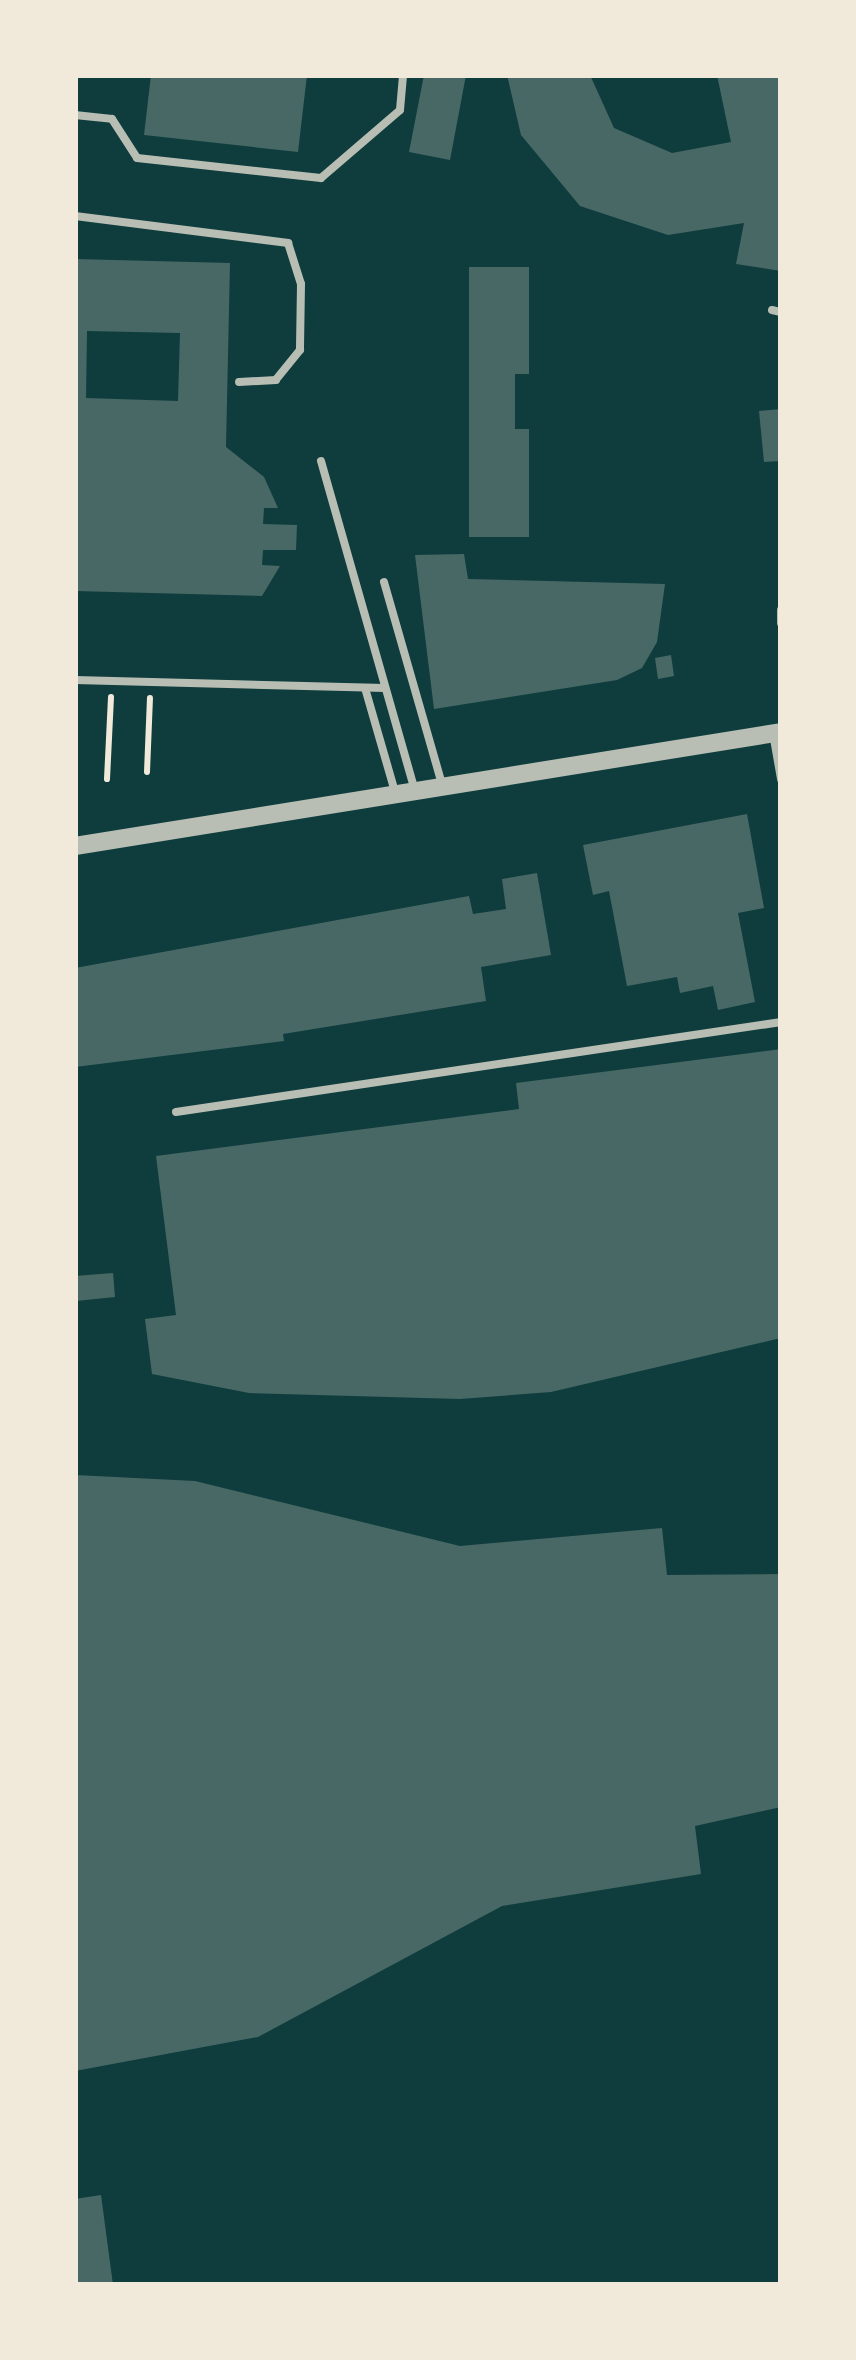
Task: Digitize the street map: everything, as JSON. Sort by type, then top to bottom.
[{"type":"street","points":[[75,846],[777,732]]},
{"type":"lane","points":[[75,115],[112,119],[137,158],[321,178],[400,110],[404,75]]},
{"type":"lane","points":[[75,216],[288,243],[302,284],[300,350],[276,380],[239,382]]},
{"type":"lane","points":[[321,461],[385,688],[404,791]]},
{"type":"lane","points":[[384,582],[442,784]]},
{"type":"lane","points":[[781,610],[781,623]]},
{"type":"lane","points":[[75,680],[385,688]]},
{"type":"lane","points":[[365,688],[404,791]]},
{"type":"lane","points":[[777,732],[781,779]]},
{"type":"lane","points":[[176,1112],[781,1022]]},
{"type":"path","points":[[107,778],[110,699]]},
{"type":"path","points":[[147,772],[150,701]]},
{"type":"building","points":[[151,75],[307,75],[298,152],[144,135]]},
{"type":"building","points":[[424,75],[466,75],[450,160],[409,152]]},
{"type":"building","points":[[507,75],[590,75],[614,128],[672,153],[731,142],[717,75],[781,75],[781,271],[736,264],[744,223],[668,235],[580,206],[521,135]]},
{"type":"building","points":[[75,259],[230,263],[226,447],[264,477],[278,508],[264,508],[263,524],[297,525],[296,550],[263,550],[262,565],[280,566],[262,596],[75,591]],"holes":[[[87,331],[180,333],[178,401],[86,398]]]},
{"type":"building","points":[[469,267],[529,267],[529,374],[515,374],[515,429],[529,429],[529,537],[469,537]]},
{"type":"building","points":[[781,409],[781,461],[764,462],[759,411]]},
{"type":"building","points":[[464,554],[468,579],[665,584],[657,642],[642,668],[617,680],[434,709],[415,555]]},
{"type":"building","points":[[671,655],[674,676],[658,679],[655,658]]},
{"type":"building","points":[[747,814],[764,908],[738,913],[755,1002],[718,1010],[713,986],[680,993],[677,977],[627,986],[609,891],[593,895],[583,845]]},
{"type":"building","points":[[537,873],[551,955],[481,967],[486,1001],[283,1034],[284,1041],[75,1067],[75,968],[469,896],[473,914],[506,909],[502,879]]},
{"type":"building","points":[[781,1049],[781,1338],[551,1392],[460,1399],[249,1393],[152,1374],[145,1319],[176,1315],[156,1156],[519,1109],[516,1083]]},
{"type":"building","points":[[113,1273],[115,1297],[76,1301],[75,1276]]},
{"type":"building","points":[[75,1475],[195,1481],[460,1546],[662,1528],[667,1575],[781,1574],[781,1807],[695,1826],[701,1874],[502,1906],[258,2037],[75,2071]]},
{"type":"building","points":[[101,2195],[113,2285],[75,2285],[75,2199]]}]
